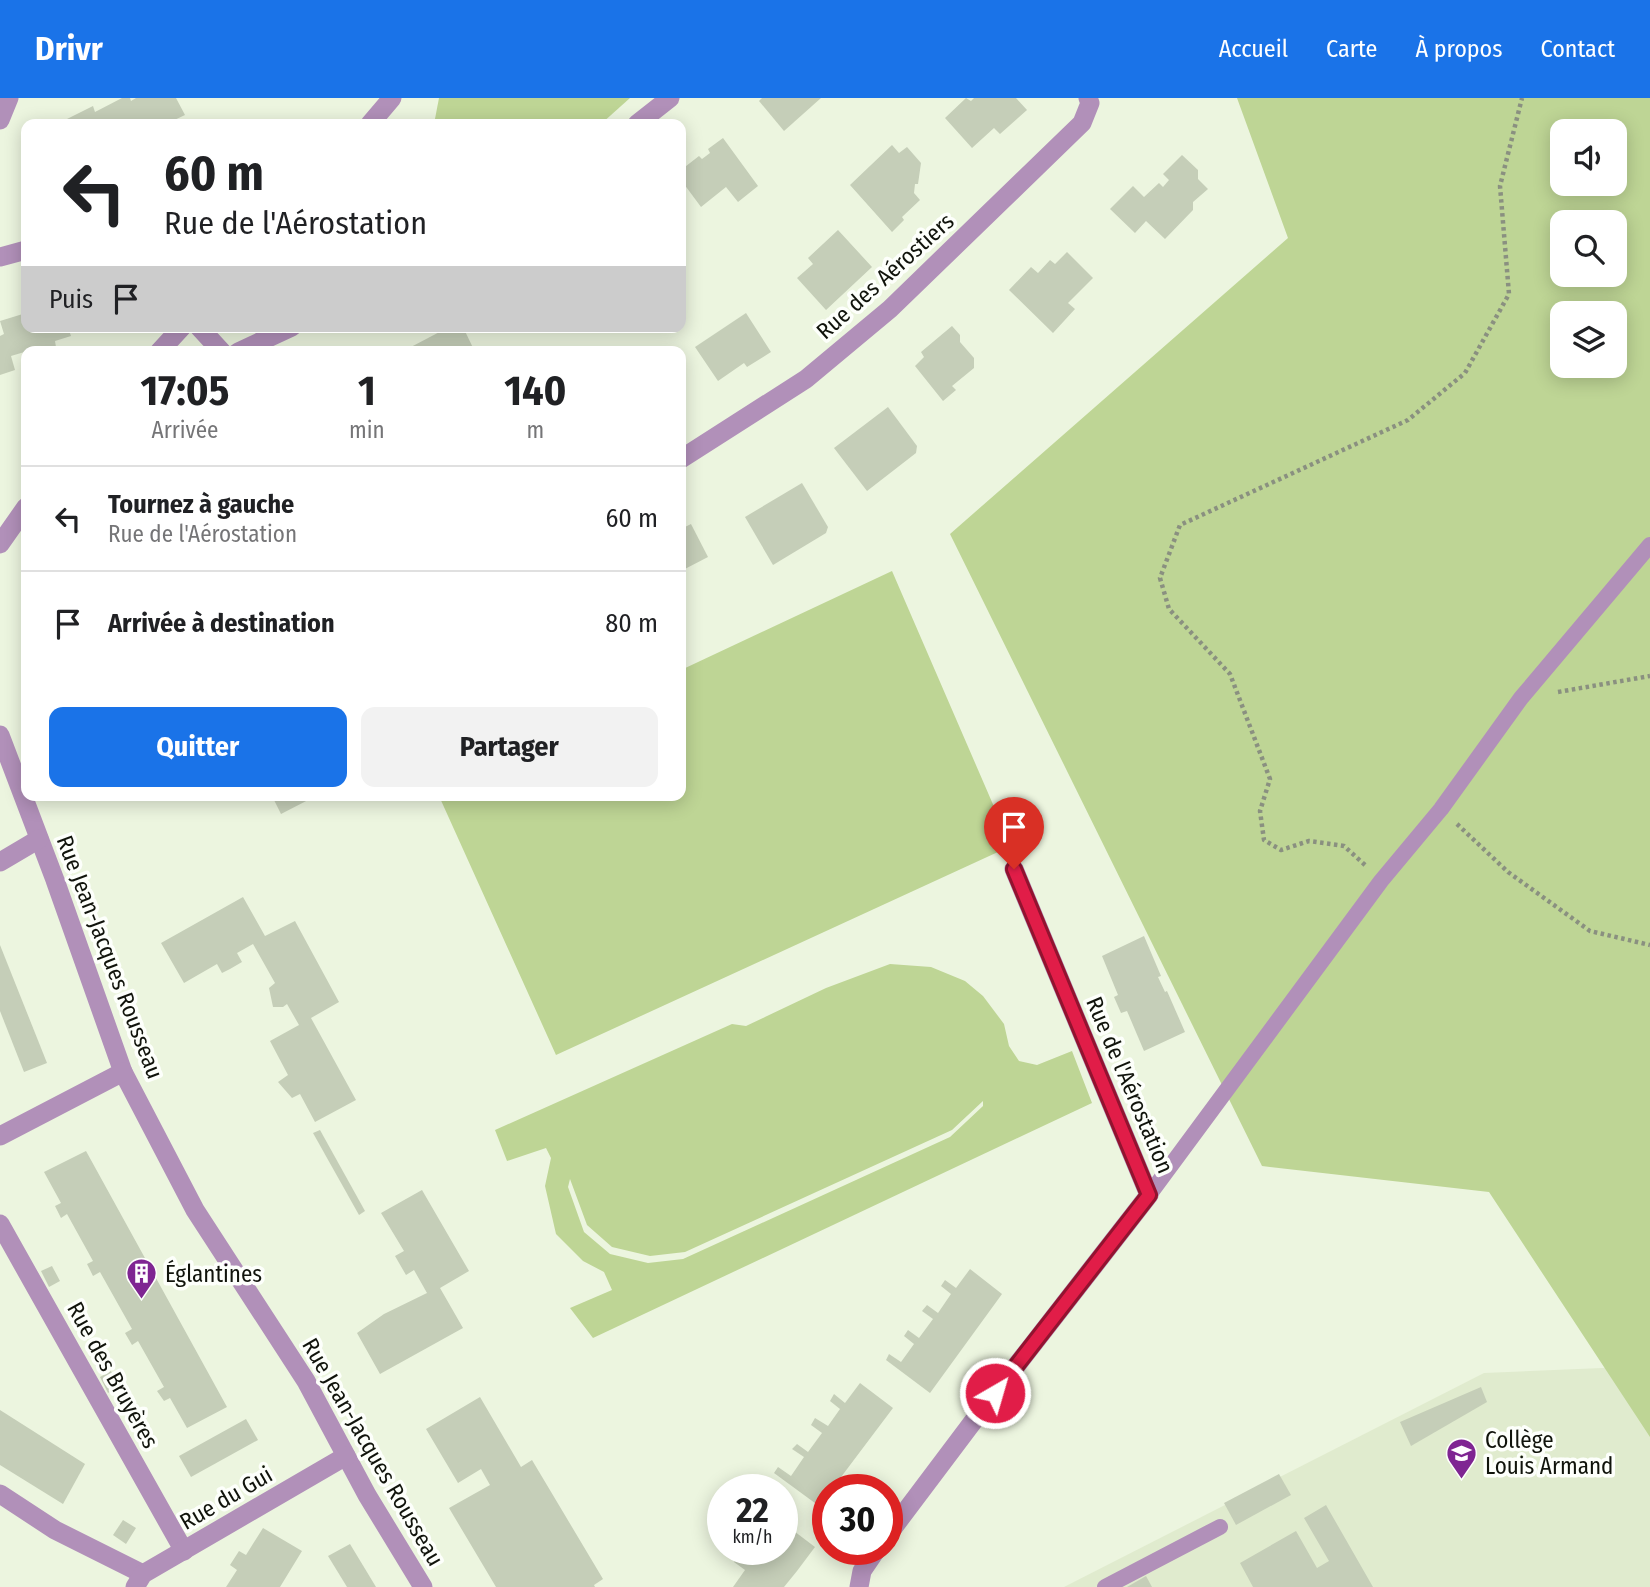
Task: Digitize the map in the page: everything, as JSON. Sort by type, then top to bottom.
[{"type":"street","points":[[0,120],[9,98]]},
{"type":"street","points":[[374,119],[392,98]]},
{"type":"street","points":[[643,119],[670,98]]},
{"type":"street","name":"Rue des Aérostiers","points":[[686,456],[806,379],[890,309],[1082,123],[1090,103],[1088,98]]},
{"type":"street","points":[[0,257],[21,251]]},
{"type":"street","points":[[165,346],[177,333]]},
{"type":"street","points":[[205,333],[216,346]]},
{"type":"street","points":[[251,346],[279,333]]},
{"type":"street","points":[[0,544],[21,514]]},
{"type":"street","name":"Rue Jean-Jacques Rousseau","points":[[0,735],[21,791]]},
{"type":"street","name":"Rue Jean-Jacques Rousseau","points":[[25,801],[123,1072],[195,1210],[306,1381],[367,1495],[423,1587]]},
{"type":"street","points":[[0,862],[39,839]]},
{"type":"street","name":"Rue de l'Aérostation","points":[[903,1514],[1149,1195],[1014,869]]},
{"type":"street","points":[[0,1136],[123,1072]]},
{"type":"street","name":"Rue des Bruyères","points":[[0,1224],[184,1550]]},
{"type":"street","name":"Rue du Gui","points":[[139,1581],[184,1550],[346,1456]]},
{"type":"street","points":[[0,1494],[139,1581]]},
{"type":"street","points":[[859,1587],[866,1565]]},
{"type":"lane","points":[[1149,1195],[1381,881],[1441,809],[1521,698],[1650,545]]},
{"type":"lane","points":[[1105,1587],[1220,1527]]},
{"type":"path","points":[[1381,881],[1344,846],[1309,841],[1281,850],[1264,840],[1260,811],[1270,779],[1230,674],[1169,609],[1160,578],[1180,525],[1408,420],[1465,373],[1509,294],[1500,186],[1522,98]]},
{"type":"path","points":[[1521,698],[1650,676]]},
{"type":"path","points":[[1441,809],[1508,872],[1590,931],[1650,946]]},
{"type":"shaded area","name":"Collège Louis Armand","points":[[1650,1366],[1650,1587],[1064,1587],[1484,1373]]},
{"type":"green space","points":[[439,98],[630,98],[607,119],[435,119]]},
{"type":"green space","points":[[1237,98],[1650,98],[1650,1437],[1489,1192],[1262,1166],[950,534],[1288,238]]},
{"type":"green space","points":[[892,571],[1011,846],[556,1055],[441,801],[686,801],[686,668]]},
{"type":"green space","points":[[890,964],[931,967],[965,981],[983,996],[1004,1024],[1009,1046],[1019,1061],[1037,1065],[1072,1051],[1092,1103],[593,1338],[570,1308],[612,1290],[604,1272],[583,1261],[556,1234],[545,1186],[551,1158],[546,1148],[507,1161],[495,1130],[732,1024],[746,1026],[826,988]],"holes":[[[983,1101],[983,1106],[950,1137],[683,1259],[648,1263],[610,1254],[584,1232],[568,1187],[570,1179],[587,1225],[612,1247],[650,1256],[685,1252],[952,1130]]]},
{"type":"building","points":[[122,98],[130,98],[131,101],[136,98],[176,98],[185,115],[177,119],[67,119],[93,106],[95,112]]},
{"type":"building","points":[[762,98],[821,98],[784,131],[759,101]]},
{"type":"building","points":[[966,98],[971,101],[974,98],[1016,98],[1027,110],[1000,134],[994,128],[972,148],[945,118]]},
{"type":"building","points":[[723,138],[758,186],[738,202],[726,187],[701,207],[686,187],[686,166],[699,156],[702,159],[710,153],[708,149]]},
{"type":"building","points":[[892,145],[899,153],[907,147],[921,163],[914,193],[920,200],[902,217],[904,220],[892,232],[850,185]]},
{"type":"building","points":[[1182,155],[1198,170],[1198,179],[1208,189],[1193,202],[1193,210],[1165,239],[1146,221],[1135,233],[1110,209],[1133,186],[1144,197],[1159,183],[1163,187],[1169,180],[1163,174]]},
{"type":"building","points":[[838,230],[872,267],[826,310],[797,278],[813,264],[808,258]]},
{"type":"building","points":[[1067,252],[1093,278],[1068,303],[1075,309],[1053,333],[1009,290],[1031,267],[1038,273],[1050,260],[1055,264]]},
{"type":"building","points":[[746,313],[771,352],[747,367],[744,363],[718,381],[695,347]]},
{"type":"building","points":[[21,315],[21,333],[70,333],[71,336],[55,341],[56,346],[21,346],[21,353],[11,356],[15,370],[0,375],[0,336],[4,334],[0,321]]},
{"type":"building","points":[[952,326],[960,335],[960,342],[974,358],[974,368],[952,386],[956,390],[943,401],[915,366],[924,357],[921,352]]},
{"type":"building","points":[[438,333],[466,333],[472,346],[413,346]]},
{"type":"building","points":[[888,407],[917,446],[916,453],[867,491],[834,448]]},
{"type":"building","points":[[802,483],[828,527],[826,533],[773,565],[745,517]]},
{"type":"building","points":[[691,524],[708,557],[686,568],[686,526]]},
{"type":"building","points":[[274,801],[306,801],[281,814]]},
{"type":"building","points":[[243,897],[265,936],[295,921],[339,1002],[311,1018],[356,1100],[315,1122],[300,1094],[292,1098],[278,1082],[288,1075],[270,1041],[299,1025],[287,1004],[273,1007],[269,988],[275,983],[253,944],[237,953],[242,962],[230,969],[222,973],[217,964],[184,983],[161,943]]},
{"type":"building","points":[[1144,936],[1161,976],[1158,977],[1185,1032],[1144,1051],[1127,1011],[1121,1013],[1114,997],[1118,995],[1102,956]]},
{"type":"building","points":[[0,945],[47,1063],[24,1072],[0,1011]]},
{"type":"building","points":[[320,1130],[365,1211],[359,1215],[313,1133]]},
{"type":"building","name":"Églantines","points":[[86,1151],[227,1407],[187,1428],[170,1398],[164,1401],[157,1391],[164,1387],[138,1341],[132,1345],[125,1333],[132,1329],[100,1272],[93,1276],[87,1264],[93,1261],[67,1214],[61,1218],[55,1206],[61,1203],[44,1172]]},
{"type":"building","points":[[422,1190],[469,1271],[440,1288],[463,1328],[380,1374],[357,1333],[384,1314],[427,1293],[414,1270],[406,1275],[395,1256],[404,1251],[381,1213]]},
{"type":"building","points":[[52,1266],[60,1281],[49,1287],[41,1271]]},
{"type":"building","points":[[970,1269],[1002,1294],[930,1393],[886,1360],[889,1354],[901,1362],[914,1344],[904,1336],[908,1330],[919,1338],[933,1319],[922,1311],[927,1305],[938,1313],[951,1294],[941,1286],[945,1280],[956,1288]]},
{"type":"building","points":[[111,1371],[119,1387],[108,1393],[100,1377]]},
{"type":"building","points":[[860,1383],[893,1408],[843,1474],[812,1474],[812,1501],[798,1491],[798,1474],[792,1474],[804,1457],[792,1449],[797,1444],[808,1452],[822,1433],[811,1425],[815,1418],[828,1426],[840,1409],[830,1401],[834,1394],[845,1403]]},
{"type":"building","points":[[1481,1387],[1487,1402],[1411,1446],[1400,1422]]},
{"type":"building","points":[[480,1397],[521,1467],[532,1460],[603,1579],[594,1585],[595,1587],[496,1587],[449,1508],[490,1485],[481,1469],[458,1483],[426,1429]]},
{"type":"building","points":[[0,1410],[85,1464],[63,1504],[0,1465]]},
{"type":"building","points":[[246,1419],[258,1440],[191,1477],[179,1456]]},
{"type":"building","points":[[778,1467],[788,1474],[775,1474]]},
{"type":"building","points":[[1279,1474],[1291,1495],[1236,1525],[1224,1503]]},
{"type":"building","points":[[1326,1505],[1373,1587],[1253,1587],[1240,1563],[1296,1531],[1317,1568],[1329,1561],[1304,1518]]},
{"type":"building","points":[[123,1520],[136,1528],[126,1544],[113,1535]]},
{"type":"building","points":[[263,1528],[302,1551],[280,1587],[226,1587],[237,1570],[230,1565],[239,1551],[246,1555]]},
{"type":"building","points":[[798,1534],[812,1545],[812,1551],[784,1587],[733,1587],[745,1570],[738,1565],[798,1565]]},
{"type":"building","points":[[350,1544],[376,1587],[347,1587],[328,1556]]},
{"type":"building","points":[[1146,1576],[1152,1587],[1127,1587]]},
{"type":"place","name":"Églantines","points":[[142,1301]]},
{"type":"place","name":"Collège Louis Armand","points":[[1462,1480]]},
{"type":"route","points":[[995,1393],[1149,1195],[1014,869]]}]
